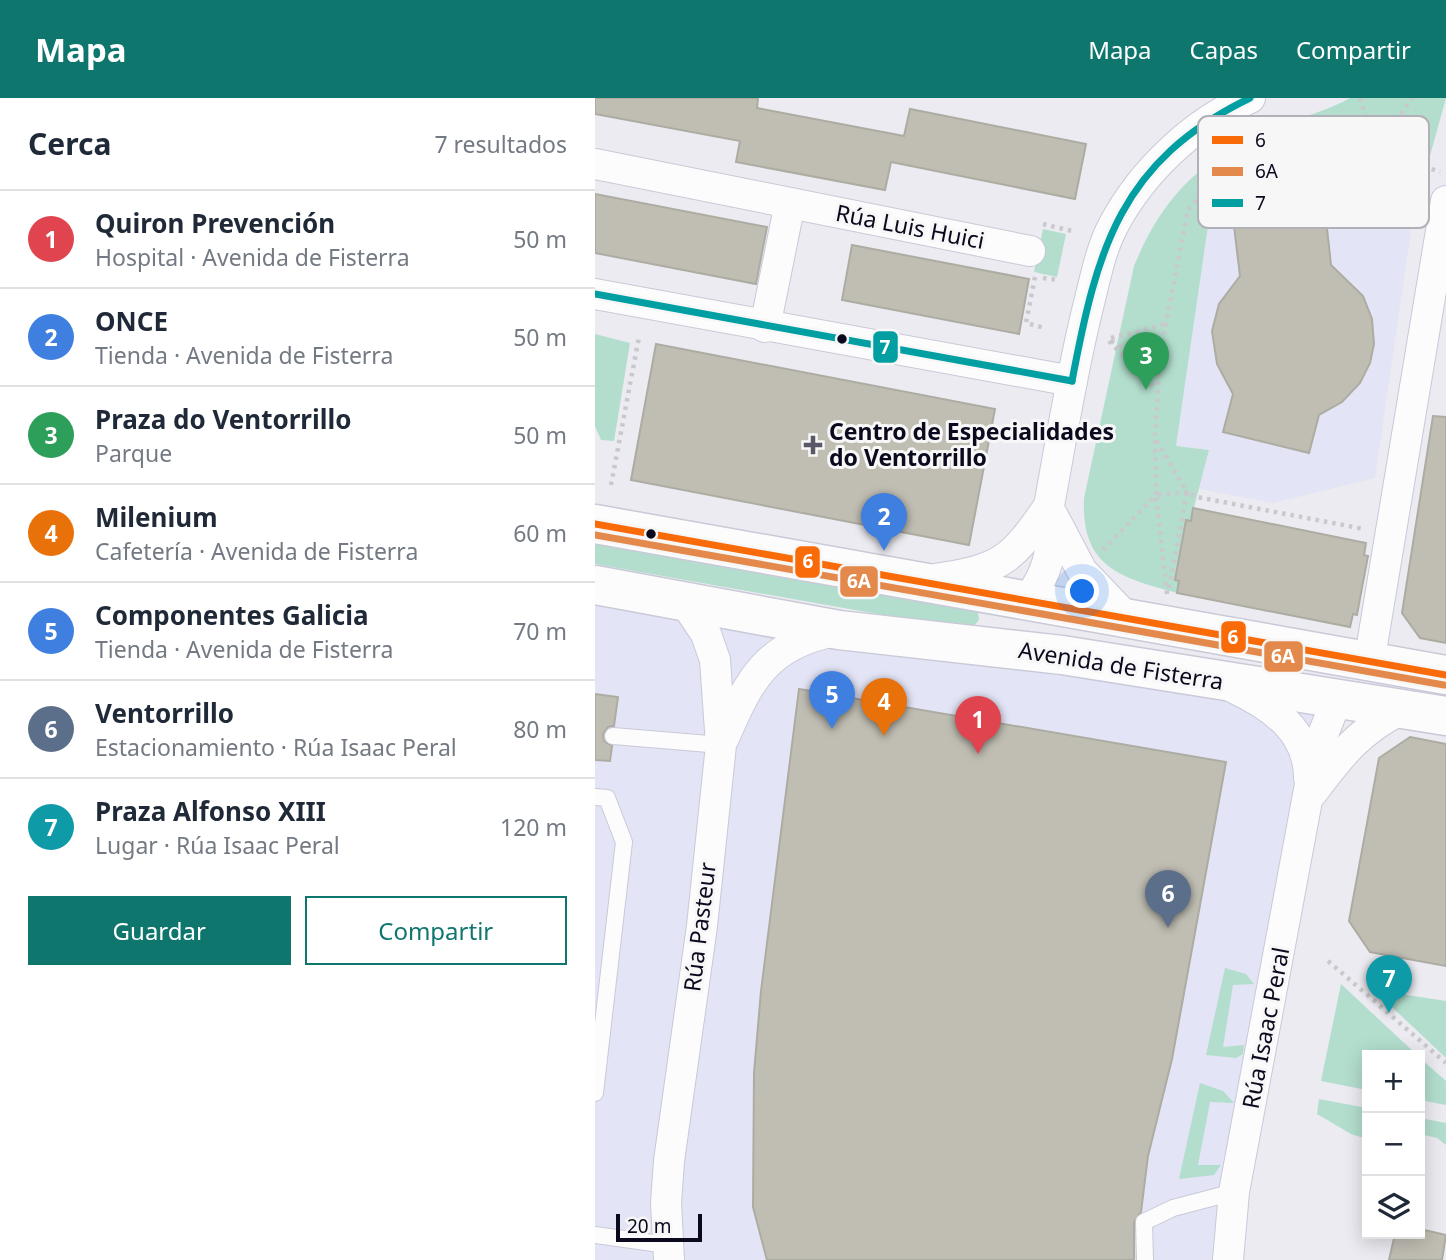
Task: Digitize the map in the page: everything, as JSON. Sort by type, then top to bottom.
[{"type":"main road","name":"Avenida de Fisterra","points":[[595,524],[1446,675]]},
{"type":"main road","name":"Avenida de Fisterra","points":[[595,585],[839,630],[1062,655],[1446,716]]},
{"type":"main road","points":[[936,640],[1002,628],[1028,601]]},
{"type":"main road","points":[[1337,699],[1348,690],[1364,685],[1446,690]]},
{"type":"street","points":[[1215,116],[1250,98]]},
{"type":"street","points":[[1028,601],[1046,572],[1051,540],[1049,506],[1072,381],[1098,268],[1112,227],[1155,168],[1198,127]]},
{"type":"street","name":"Rúa Luis Huici","points":[[595,164],[790,203],[1033,264]]},
{"type":"street","points":[[1369,663],[1446,202]]},
{"type":"street","points":[[765,327],[790,203]]},
{"type":"street","points":[[595,294],[1072,381]]},
{"type":"street","points":[[1049,506],[1067,547],[1082,572],[1125,616]]},
{"type":"street","name":"Avenida de Fisterra","points":[[913,582],[973,573],[1007,559],[1049,506]]},
{"type":"street","name":"Rúa Pasteur","points":[[668,1253],[671,1148],[702,926],[721,745],[715,660],[706,634],[684,601]]},
{"type":"street","name":"Avenida de Fisterra","points":[[721,745],[742,696],[760,667],[783,648],[810,636],[839,630]]},
{"type":"street","name":"Rúa Isaac Peral","points":[[1216,680],[1254,698],[1280,715],[1293,729],[1307,761],[1310,796]]},
{"type":"street","name":"Rúa Isaac Peral","points":[[1228,1260],[1234,1192],[1310,796],[1316,752],[1337,699]]},
{"type":"street","points":[[1310,796],[1347,746],[1373,724],[1402,709]]},
{"type":"lane","points":[[613,736],[721,745]]},
{"type":"lane","points":[[595,797],[607,798],[624,842],[595,1093]]},
{"type":"lane","points":[[1145,1260],[1144,1222],[1173,1208],[1234,1192]]},
{"type":"lane","points":[[595,1235],[668,1253]]},
{"type":"path","points":[[1360,98],[1366,116]]},
{"type":"path","points":[[1400,116],[1412,98]]},
{"type":"path","points":[[1429,169],[1446,176]]},
{"type":"path","points":[[1187,492],[1167,595],[1156,495],[1157,390],[1165,324],[1188,209],[1198,198]]},
{"type":"path","points":[[1033,264],[1058,280]]},
{"type":"path","points":[[1107,339],[1165,324]]},
{"type":"path","points":[[611,485],[639,337]]},
{"type":"path","points":[[1107,339],[1159,365]]},
{"type":"path","points":[[1107,339],[1157,390]]},
{"type":"path","points":[[1155,438],[1187,492],[1196,497],[1375,531]]},
{"type":"path","points":[[1095,559],[1156,495],[1187,492]]},
{"type":"path","points":[[1328,961],[1446,1063]]},
{"type":"shaded area","points":[[1208,228],[1411,228],[1375,478],[1273,503],[1199,489],[1209,450],[1176,446]]},
{"type":"shaded area","points":[[595,604],[1327,707],[1228,1260],[595,1260]]},
{"type":"green space","points":[[1350,98],[1446,98],[1429,159],[1429,116],[1306,116]]},
{"type":"green space","points":[[1198,173],[1198,228],[1208,228],[1176,446],[1209,450],[1175,580],[1179,581],[1177,593],[1121,574],[1097,554],[1089,540],[1084,498],[1134,266],[1159,217]]},
{"type":"green space","points":[[1043,229],[1066,234],[1057,277],[1034,272]]},
{"type":"green space","points":[[595,334],[630,343],[614,441],[601,440],[595,426]]},
{"type":"green space","points":[[595,541],[966,608],[978,612],[979,620],[974,626],[962,629],[595,564]]},
{"type":"green space","points":[[1225,968],[1246,974],[1254,984],[1233,985],[1223,1047],[1244,1045],[1243,1054],[1236,1058],[1206,1055]]},
{"type":"green space","points":[[1341,984],[1412,1050],[1362,1050],[1362,1089],[1321,1081]]},
{"type":"green space","points":[[1374,990],[1446,1001],[1446,1058]]},
{"type":"green space","points":[[1425,1062],[1446,1081],[1446,1105],[1425,1101]]},
{"type":"green space","points":[[1200,1083],[1223,1091],[1234,1103],[1210,1102],[1198,1165],[1221,1165],[1214,1175],[1179,1179]]},
{"type":"green space","points":[[1319,1099],[1362,1107],[1362,1137],[1351,1134],[1317,1114]]},
{"type":"green space","points":[[1425,1119],[1446,1123],[1446,1145],[1437,1138],[1425,1135]]},
{"type":"building","points":[[595,98],[758,98],[757,108],[904,136],[910,109],[1086,144],[1075,199],[891,162],[885,190],[736,162],[740,141],[595,114]]},
{"type":"building","points":[[595,194],[767,227],[756,284],[595,253]]},
{"type":"building","points":[[1234,228],[1327,228],[1331,265],[1363,296],[1372,319],[1374,344],[1370,363],[1360,383],[1342,402],[1319,415],[1309,453],[1223,432],[1233,394],[1217,364],[1212,331],[1219,304],[1240,276]]},
{"type":"building","points":[[852,245],[1029,279],[1019,334],[842,300]]},
{"type":"building","name":"Centro de Especialidades do Ventorrillo","points":[[656,344],[995,409],[969,545],[631,480]]},
{"type":"building","points":[[1433,416],[1446,417],[1446,643],[1420,638],[1402,613]]},
{"type":"building","points":[[1193,508],[1366,543],[1364,555],[1368,556],[1357,615],[1353,614],[1350,627],[1177,593],[1179,581],[1175,580],[1186,520],[1191,521]]},
{"type":"building","points":[[799,689],[1226,762],[1172,1059],[1148,1156],[1141,1212],[1134,1222],[1134,1260],[767,1260],[753,1207],[754,1073],[761,991]]},
{"type":"building","points":[[595,694],[618,697],[614,726],[608,727],[603,734],[604,741],[612,746],[610,761],[595,760]]},
{"type":"building","points":[[1410,737],[1446,744],[1446,966],[1370,952],[1349,921],[1379,758]]},
{"type":"building","points":[[1425,1230],[1446,1235],[1442,1260],[1389,1260],[1394,1239],[1425,1239]]},
{"type":"transit line","name":"7","points":[[1218,116],[1250,98]]},
{"type":"transit line","name":"7","points":[[1072,381],[1092,290],[1105,250],[1122,214],[1143,180],[1171,150],[1198,129]]},
{"type":"transit line","name":"7","points":[[595,294],[1072,381]]},
{"type":"transit line","name":"6","points":[[595,524],[1446,675]]},
{"type":"transit line","name":"6A","points":[[595,535],[1444,685]]},
{"type":"place","name":"Praza do Ventorrillo","points":[[1146,390]]},
{"type":"place","name":"Centro de Especialidades do Ventorrillo","points":[[813,445]]},
{"type":"place","name":"ONCE","points":[[884,551]]},
{"type":"place","name":"Componentes Galicia","points":[[832,729]]},
{"type":"place","name":"Milenium","points":[[884,736]]},
{"type":"place","name":"Quiron Prevención","points":[[978,754]]},
{"type":"place","name":"Ventorrillo","points":[[1168,928]]},
{"type":"place","name":"Praza Alfonso XIII","points":[[1389,1013]]}]
